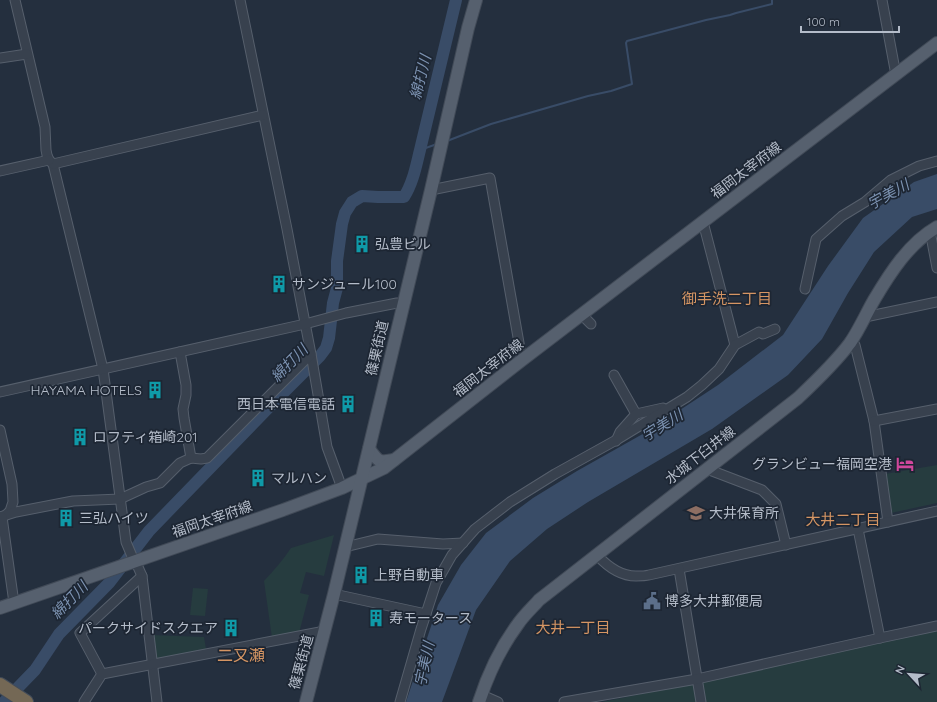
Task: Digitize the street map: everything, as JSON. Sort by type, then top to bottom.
[{"type":"highway","points":[[2,687],[24,701]]},
{"type":"main road","name":"篠栗街道","points":[[306,702],[334,594],[431,190],[468,28],[476,0]]},
{"type":"main road","name":"福岡太宰府線","points":[[0,608],[116,568],[136,564],[151,556],[342,488],[384,468],[522,360],[937,44]]},
{"type":"main road","name":"水城下臼井線","points":[[481,698],[506,642],[519,622],[538,600],[798,398],[818,380],[850,342],[887,280],[907,251],[934,229]]},
{"type":"main road","points":[[369,449],[377,459],[381,461],[384,462],[394,460]]},
{"type":"street","points":[[15,0],[45,127],[46,150],[51,162],[102,369],[126,542],[142,576],[157,702]]},
{"type":"street","points":[[240,0],[287,229],[327,447],[342,488]]},
{"type":"street","points":[[882,0],[896,75]]},
{"type":"street","points":[[0,58],[27,54]]},
{"type":"street","points":[[0,171],[51,162],[263,115]]},
{"type":"street","points":[[805,288],[816,239],[842,216],[866,202],[891,180],[918,166],[937,161]]},
{"type":"street","points":[[431,190],[490,178],[522,360]]},
{"type":"street","points":[[703,222],[735,345]]},
{"type":"street","points":[[934,229],[937,268]]},
{"type":"street","points":[[865,317],[937,302]]},
{"type":"street","points":[[0,392],[305,324],[346,313],[397,303],[403,304]]},
{"type":"street","points":[[582,315],[591,324]]},
{"type":"street","points":[[400,702],[436,583],[452,555],[475,528],[510,502],[555,474],[616,441],[702,386],[719,369],[735,345],[760,332],[763,334],[775,329]]},
{"type":"street","points":[[850,342],[855,345],[874,421],[888,522]]},
{"type":"street","points":[[180,352],[186,386],[183,409],[191,458]]},
{"type":"street","points":[[3,516],[73,501],[120,499],[160,483],[180,463],[191,458],[207,458],[311,357]]},
{"type":"street","points":[[614,375],[636,414]]},
{"type":"street","points":[[616,441],[620,432],[636,414],[670,407]]},
{"type":"street","points":[[874,421],[937,409]]},
{"type":"street","points":[[0,430],[12,484],[13,502],[10,511],[3,516]]},
{"type":"street","points":[[707,469],[762,490],[772,499],[776,504],[786,545]]},
{"type":"street","points":[[597,555],[612,568],[627,575],[649,575],[937,511]]},
{"type":"street","points":[[3,516],[14,603]]},
{"type":"street","points":[[858,529],[880,638]]},
{"type":"street","points":[[345,547],[378,539],[443,544],[463,543]]},
{"type":"street","points":[[679,569],[701,702]]},
{"type":"street","points":[[102,674],[80,633],[142,576]]},
{"type":"street","points":[[334,594],[426,614]]},
{"type":"street","points":[[564,702],[697,679],[937,626]]},
{"type":"street","points":[[84,702],[102,674],[324,631]]},
{"type":"street","points":[[481,698],[498,702]]},
{"type":"green space","points":[[937,465],[937,503],[891,513],[885,474]]},
{"type":"green space","points":[[334,535],[324,576],[306,572],[300,593],[309,595],[299,633],[272,638],[264,581],[282,561],[291,548]]},
{"type":"green space","points":[[193,588],[208,589],[205,616],[190,615]]},
{"type":"green space","points":[[937,631],[937,702],[705,702],[702,682],[877,642]]},
{"type":"green space","points":[[151,635],[204,637],[206,649],[154,659]]},
{"type":"green space","points":[[695,683],[698,702],[602,702]]},
{"type":"water","name":"宇美川","points":[[937,174],[937,209],[912,217],[874,252],[848,293],[822,339],[788,375],[712,429],[588,502],[547,529],[510,561],[476,610],[442,702],[406,702],[438,605],[461,565],[486,533],[533,498],[648,431],[718,385],[783,335],[828,266],[863,218],[914,182]]},
{"type":"waterway","name":"綿打川","points":[[4,702],[35,670],[59,634],[109,583],[149,531],[320,356],[326,348],[329,338],[333,303],[337,288],[337,261],[345,213],[352,202],[362,196],[404,197],[407,192],[416,168],[456,0]]},
{"type":"waterway","points":[[447,141],[491,124],[632,84],[626,43],[627,41],[772,4],[772,0]]},
{"type":"waterway","points":[[420,150],[437,144]]},
{"type":"place","name":"弘豊ビル","points":[[362,244]]},
{"type":"place","name":"サンジュール100","points":[[279,284]]},
{"type":"place","name":"HAYAMA HOTELS","points":[[155,390]]},
{"type":"place","name":"西日本電信電話","points":[[348,404]]},
{"type":"place","name":"ロフティ箱崎201","points":[[80,437]]},
{"type":"place","name":"グランビュー福岡空港","points":[[905,464]]},
{"type":"place","name":"マルハン","points":[[258,478]]},
{"type":"place","name":"大井保育所","points":[[696,513]]},
{"type":"place","name":"三弘ハイツ","points":[[66,518]]},
{"type":"place","name":"上野自動車","points":[[361,575]]},
{"type":"place","name":"博多大井郵便局","points":[[652,601]]},
{"type":"place","name":"寿モータース","points":[[376,618]]},
{"type":"place","name":"パークサイドスクエア","points":[[231,628]]},
{"type":"district","name":"御手洗二丁目","points":[[727,298]]},
{"type":"district","name":"大井二丁目","points":[[843,519]]},
{"type":"district","name":"大井一丁目","points":[[573,627]]},
{"type":"district","name":"二又瀬","points":[[241,655]]}]
